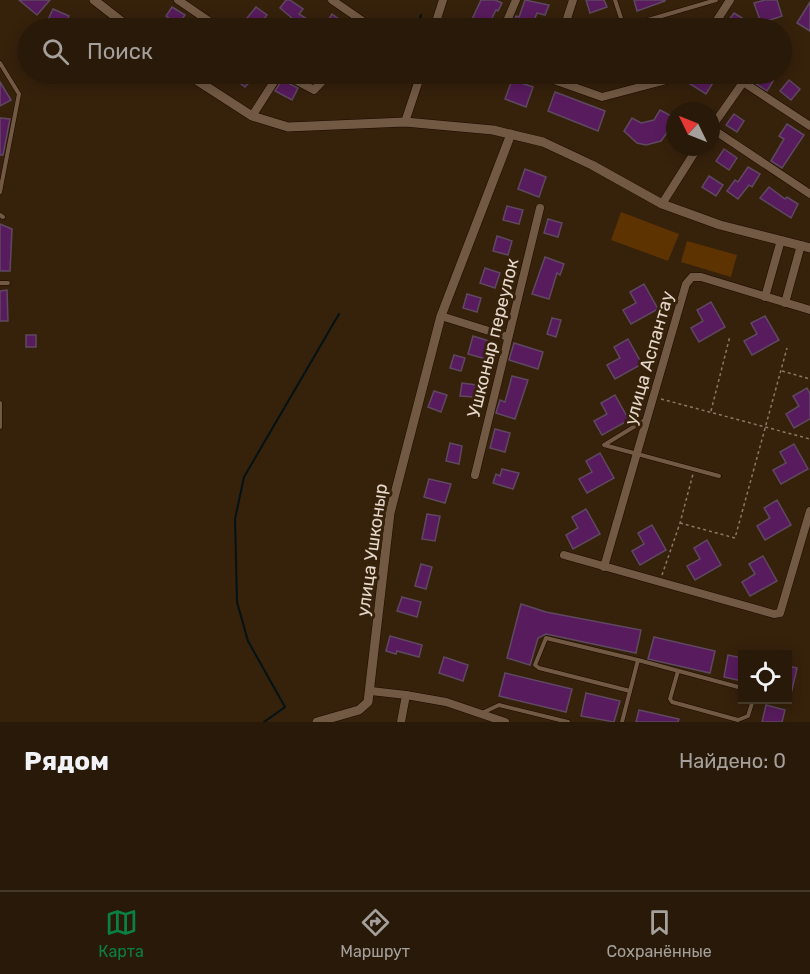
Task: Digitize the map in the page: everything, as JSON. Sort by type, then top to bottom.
[{"type":"street","points":[[94,0],[117,18]]},
{"type":"street","points":[[178,0],[204,18]]},
{"type":"street","points":[[332,0],[358,18]]},
{"type":"street","points":[[437,18],[443,0]]},
{"type":"street","points":[[508,18],[516,0]]},
{"type":"street","points":[[567,18],[573,0]]},
{"type":"street","points":[[718,18],[729,0]]},
{"type":"street","points":[[202,84],[252,116],[288,127],[405,122],[493,130],[543,142],[592,165],[662,204],[720,225],[805,247],[785,303]]},
{"type":"street","points":[[252,116],[273,84]]},
{"type":"street","points":[[303,84],[314,90],[320,84]]},
{"type":"street","points":[[405,122],[418,84]]},
{"type":"street","points":[[569,84],[602,97],[608,97],[654,84]]},
{"type":"street","points":[[720,115],[742,84]]},
{"type":"street","points":[[746,84],[810,126]]},
{"type":"street","name":"улица Ушконыр","points":[[371,691],[390,513],[441,316],[511,134]]},
{"type":"street","points":[[720,134],[810,194]]},
{"type":"street","points":[[662,204],[693,156]]},
{"type":"street","name":"Ушконыр переулок","points":[[475,475],[540,208]]},
{"type":"street","points":[[765,297],[781,240]]},
{"type":"street","name":"улица Аспантау","points":[[604,567],[686,284],[692,277],[701,277],[810,310]]},
{"type":"street","points":[[441,316],[508,337]]},
{"type":"street","points":[[564,555],[774,614],[780,613],[810,511]]},
{"type":"street","points":[[317,722],[363,708],[371,691],[446,702],[505,722]]},
{"type":"street","points":[[401,722],[406,695]]},
{"type":"lane","points":[[615,0],[621,18]]},
{"type":"lane","points":[[655,18],[716,0]]},
{"type":"lane","points":[[0,63],[19,94],[0,192]]},
{"type":"lane","points":[[0,283],[8,283]]},
{"type":"lane","points":[[0,403],[0,427]]},
{"type":"lane","points":[[648,418],[604,445],[720,476]]},
{"type":"lane","points":[[630,691],[539,668],[535,665],[536,660],[546,638],[738,687]]},
{"type":"lane","points":[[622,722],[638,660]]},
{"type":"lane","points":[[678,671],[670,699],[672,702],[738,720],[748,716],[752,704]]},
{"type":"lane","points":[[481,714],[498,705],[568,722]]},
{"type":"path","points":[[710,412],[730,336]]},
{"type":"path","points":[[680,523],[735,538],[787,348]]},
{"type":"path","points":[[781,371],[810,379]]},
{"type":"path","points":[[654,397],[810,439]]},
{"type":"path","points":[[660,582],[680,523],[694,470]]},
{"type":"shaded area","points":[[621,212],[679,234],[668,261],[611,240]]},
{"type":"shaded area","points":[[687,241],[737,255],[731,277],[681,262]]},
{"type":"building","points":[[19,0],[50,0],[37,15]]},
{"type":"building","points":[[286,0],[290,0],[303,9],[299,14],[305,18],[292,18],[280,8]]},
{"type":"building","points":[[481,0],[495,0],[502,3],[492,18],[473,18]]},
{"type":"building","points":[[525,0],[549,5],[545,15],[537,13],[535,18],[515,18],[519,17]]},
{"type":"building","points":[[586,0],[604,0],[607,7],[590,13]]},
{"type":"building","points":[[634,0],[665,0],[665,1],[637,11]]},
{"type":"building","points":[[777,0],[782,16],[759,18],[754,3]]},
{"type":"building","points":[[810,2],[810,31],[797,23]]},
{"type":"building","points":[[172,7],[185,15],[183,18],[166,16]]},
{"type":"building","points":[[256,7],[267,15],[265,18],[247,18]]},
{"type":"building","points":[[53,9],[69,16],[68,18],[49,18]]},
{"type":"building","points":[[734,13],[742,18],[730,18]]},
{"type":"building","points":[[0,82],[11,100],[0,106]]},
{"type":"building","points":[[792,82],[800,89],[791,100],[780,91],[786,84]]},
{"type":"building","points":[[279,84],[290,84],[298,88],[292,100],[275,91]]},
{"type":"building","points":[[511,84],[533,87],[526,107],[505,99]]},
{"type":"building","points":[[690,84],[712,84],[706,94]]},
{"type":"building","points":[[756,84],[771,84],[767,91]]},
{"type":"building","points":[[555,92],[605,111],[598,131],[548,111]]},
{"type":"building","points":[[660,110],[666,113],[666,134],[661,141],[646,145],[637,143],[624,131],[632,118],[641,123],[654,120]]},
{"type":"building","points":[[734,114],[744,121],[737,132],[726,125]]},
{"type":"building","points":[[0,118],[10,119],[3,155],[0,155]]},
{"type":"building","points":[[787,124],[804,135],[782,168],[771,161],[784,139],[779,136]]},
{"type":"building","points":[[724,149],[737,158],[729,170],[716,161]]},
{"type":"building","points":[[748,167],[760,174],[752,187],[749,185],[738,199],[727,191],[735,180],[738,182]]},
{"type":"building","points":[[525,169],[546,177],[539,197],[518,189]]},
{"type":"building","points":[[709,176],[723,185],[716,196],[702,187]]},
{"type":"building","points":[[769,187],[785,199],[787,197],[798,204],[791,218],[760,198]]},
{"type":"building","points":[[507,206],[523,210],[519,224],[503,220]]},
{"type":"building","points":[[548,219],[562,223],[558,237],[544,233]]},
{"type":"building","points":[[0,224],[12,229],[10,271],[0,271]]},
{"type":"building","points":[[497,236],[512,241],[508,255],[493,251]]},
{"type":"building","points":[[545,257],[564,264],[560,275],[557,273],[549,299],[532,294]]},
{"type":"building","points":[[485,268],[500,273],[495,288],[480,283]]},
{"type":"building","points":[[644,284],[658,309],[631,324],[623,310],[636,303],[630,292]]},
{"type":"building","points":[[7,290],[8,321],[0,321],[0,291]]},
{"type":"building","points":[[467,294],[481,298],[477,312],[463,308]]},
{"type":"building","points":[[711,302],[725,327],[699,342],[691,328],[703,321],[697,310]]},
{"type":"building","points":[[765,316],[779,340],[752,355],[744,341],[757,334],[751,323]]},
{"type":"building","points":[[552,318],[561,320],[556,337],[547,334]]},
{"type":"building","points":[[26,335],[36,335],[36,347],[26,347]]},
{"type":"building","points":[[473,336],[492,342],[486,359],[468,354]]},
{"type":"building","points":[[628,339],[642,364],[615,379],[607,365],[620,358],[614,347]]},
{"type":"building","points":[[514,343],[543,352],[538,369],[509,360]]},
{"type":"building","points":[[454,355],[465,358],[461,371],[450,368]]},
{"type":"building","points":[[512,376],[528,380],[515,419],[496,413],[500,400],[505,402]]},
{"type":"building","points":[[462,383],[476,385],[474,397],[460,396]]},
{"type":"building","points":[[807,388],[810,394],[810,419],[794,428],[786,414],[799,406],[793,396]]},
{"type":"building","points":[[434,391],[447,395],[441,412],[428,407]]},
{"type":"building","points":[[615,395],[629,420],[602,435],[594,421],[607,414],[601,403]]},
{"type":"building","points":[[495,429],[510,433],[505,452],[490,448]]},
{"type":"building","points":[[450,443],[462,446],[459,464],[446,461]]},
{"type":"building","points":[[794,444],[808,469],[781,484],[773,470],[786,463],[780,452]]},
{"type":"building","points":[[600,453],[614,478],[587,493],[579,479],[592,472],[586,461]]},
{"type":"building","points":[[502,469],[519,473],[513,489],[493,483],[496,474],[500,476]]},
{"type":"building","points":[[429,479],[451,484],[445,503],[424,497]]},
{"type":"building","points":[[777,500],[791,525],[765,540],[757,526],[770,518],[764,508]]},
{"type":"building","points":[[586,509],[600,534],[573,549],[566,535],[578,528],[572,517]]},
{"type":"building","points":[[427,514],[440,516],[435,541],[422,539]]},
{"type":"building","points":[[652,525],[666,550],[640,565],[632,551],[644,544],[638,533]]},
{"type":"building","points":[[707,540],[721,565],[695,580],[687,566],[700,559],[694,548]]},
{"type":"building","points":[[763,556],[777,581],[750,596],[742,582],[755,574],[749,564]]},
{"type":"building","points":[[421,564],[432,567],[426,589],[415,586]]},
{"type":"building","points":[[402,597],[421,602],[417,617],[397,611]]},
{"type":"building","points":[[521,604],[546,612],[641,630],[636,653],[546,634],[538,638],[530,665],[507,658]]},
{"type":"building","points":[[390,636],[422,645],[419,657],[397,651],[396,654],[386,651]]},
{"type":"building","points":[[654,637],[715,651],[710,673],[648,659]]},
{"type":"building","points":[[728,655],[738,657],[738,680],[724,677]]},
{"type":"building","points":[[444,657],[468,665],[463,681],[439,673]]},
{"type":"building","points":[[792,667],[797,668],[792,689]]},
{"type":"building","points":[[505,673],[572,689],[566,712],[499,696]]},
{"type":"building","points":[[586,693],[620,701],[614,722],[581,716]]},
{"type":"building","points":[[766,705],[785,710],[782,722],[762,722]]},
{"type":"building","points":[[639,710],[679,719],[678,722],[636,722]]},
{"type":"waterway","points":[[264,722],[285,707],[248,641],[237,602],[235,519],[244,477],[339,314]]}]
